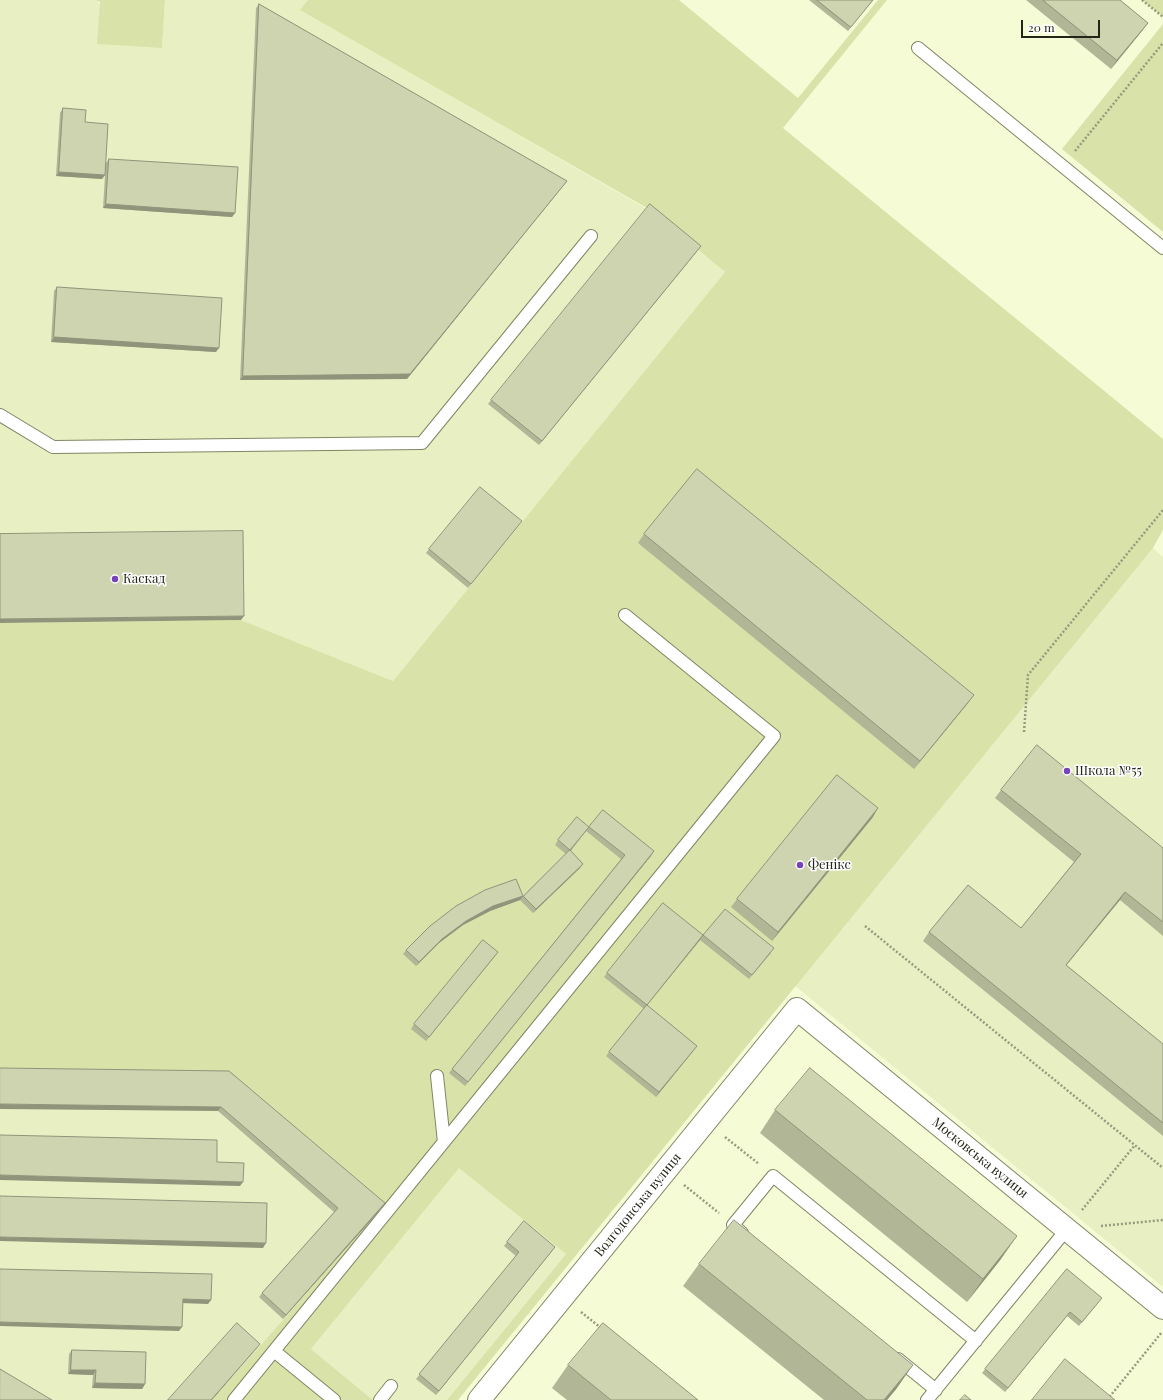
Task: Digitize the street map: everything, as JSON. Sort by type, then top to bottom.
[{"type":"street","name":"Волгодонська вулиця","points":[[479,1400],[797,1009]]},
{"type":"street","name":"Московська вулиця","points":[[797,1009],[1163,1308]]},
{"type":"lane","points":[[918,48],[1163,248]]},
{"type":"lane","points":[[0,415],[53,447],[422,443],[591,236]]},
{"type":"lane","points":[[234,1400],[774,736],[625,615]]},
{"type":"lane","points":[[437,1076],[444,1142]]},
{"type":"lane","points":[[752,1240],[733,1225],[773,1176],[976,1341]]},
{"type":"lane","points":[[927,1400],[1066,1229]]},
{"type":"lane","points":[[886,1350],[936,1390]]},
{"type":"lane","points":[[274,1351],[334,1400]]},
{"type":"lane","points":[[380,1400],[391,1386]]},
{"type":"path","points":[[1142,0],[1163,17]]},
{"type":"path","points":[[1062,166],[1163,43]]},
{"type":"path","points":[[1024,732],[1028,674],[1163,510]]},
{"type":"path","points":[[866,926],[1163,1168]]},
{"type":"path","points":[[706,1121],[773,1176]]},
{"type":"path","points":[[1066,1229],[1135,1145]]},
{"type":"path","points":[[666,1170],[733,1225]]},
{"type":"path","points":[[1066,1229],[1163,1220]]},
{"type":"path","points":[[1107,1400],[1163,1331]]},
{"type":"shaded area","points":[[0,0],[95,0],[162,48],[165,0],[308,0],[301,10],[647,209],[725,272],[393,681],[241,620],[0,623]]},
{"type":"shaded area","points":[[95,0],[165,0],[162,48],[97,44],[100,2]]},
{"type":"shaded area","points":[[308,0],[679,0],[798,98],[878,0],[887,0],[783,128],[1163,439],[1163,530],[1153,548],[458,1400],[447,1400],[566,1254],[459,1168],[311,1349],[373,1400],[212,1400],[382,1208],[226,1075],[0,1072],[0,623],[241,620],[393,681],[725,272],[647,208],[300,10]]},
{"type":"shaded area","points":[[1142,0],[1163,0],[1163,17]]},
{"type":"shaded area","points":[[1163,24],[1163,232],[1062,149]]},
{"type":"shaded area","name":"Школа №55","points":[[1153,548],[1163,557],[1163,1287],[795,986]]},
{"type":"shaded area","points":[[0,1072],[226,1075],[382,1208],[212,1400],[0,1400]]},
{"type":"shaded area","points":[[459,1167],[566,1254],[447,1400],[373,1400],[311,1349]]},
{"type":"building","points":[[817,0],[873,0],[851,27]]},
{"type":"building","points":[[1043,0],[1120,0],[1148,23],[1117,60]]},
{"type":"building","points":[[259,4],[567,181],[410,374],[243,376]]},
{"type":"building","points":[[63,108],[86,110],[85,122],[108,124],[105,175],[59,172]]},
{"type":"building","points":[[109,159],[238,167],[235,213],[106,204]]},
{"type":"building","points":[[650,204],[701,246],[542,441],[491,400]]},
{"type":"building","points":[[57,287],[222,298],[219,348],[54,337]]},
{"type":"building","points":[[697,469],[974,695],[920,761],[644,534]]},
{"type":"building","points":[[480,487],[522,521],[471,584],[429,549]]},
{"type":"building","points":[[243,531],[244,616],[0,619],[0,534]]},
{"type":"building","points":[[1037,745],[1163,848],[1163,922],[1125,892],[1066,965],[1163,1044],[1163,1123],[929,932],[968,885],[1021,928],[1081,854],[1001,790]]},
{"type":"building","points":[[837,775],[878,808],[778,932],[737,899]]},
{"type":"building","points":[[603,810],[654,851],[468,1082],[452,1069],[625,855],[589,827]]},
{"type":"building","points":[[577,817],[589,827],[570,850],[558,840]]},
{"type":"building","points":[[570,850],[583,864],[536,909],[523,896]]},
{"type":"building","points":[[516,879],[523,896],[493,906],[466,921],[442,939],[419,962],[406,950],[430,926],[456,906],[485,890]]},
{"type":"building","points":[[663,903],[703,935],[647,1005],[607,973]]},
{"type":"building","points":[[725,909],[774,948],[752,975],[703,935]]},
{"type":"building","points":[[483,940],[498,952],[429,1037],[414,1024]]},
{"type":"building","points":[[647,1005],[697,1046],[659,1092],[609,1052]]},
{"type":"building","points":[[0,1068],[229,1071],[385,1203],[286,1315],[262,1293],[338,1208],[221,1107],[0,1104]]},
{"type":"building","points":[[810,1068],[1017,1236],[983,1279],[775,1110]]},
{"type":"building","points":[[0,1135],[217,1140],[217,1162],[244,1163],[243,1182],[0,1175]]},
{"type":"building","points":[[0,1196],[267,1203],[266,1243],[0,1237]]},
{"type":"building","points":[[734,1220],[913,1365],[884,1400],[867,1400],[699,1264]]},
{"type":"building","points":[[524,1221],[555,1247],[439,1391],[419,1374],[519,1252],[507,1242]]},
{"type":"building","points":[[0,1269],[212,1274],[211,1300],[183,1299],[182,1327],[0,1322]]},
{"type":"building","points":[[1067,1269],[1102,1298],[1082,1322],[1070,1312],[1008,1388],[985,1369]]},
{"type":"building","points":[[237,1323],[260,1344],[211,1400],[168,1400]]},
{"type":"building","points":[[603,1323],[698,1400],[611,1400],[568,1365]]},
{"type":"building","points":[[72,1350],[146,1352],[145,1384],[95,1383],[96,1370],[71,1370]]},
{"type":"building","points":[[1065,1359],[1115,1400],[1032,1400]]},
{"type":"building","points":[[0,1369],[52,1400],[0,1400]]},
{"type":"building","points":[[965,1395],[971,1400],[960,1400]]},
{"type":"place","name":"Каскад","points":[[115,579]]},
{"type":"place","name":"Школа №55","points":[[1067,771]]},
{"type":"place","name":"Фенікс","points":[[800,865]]}]
